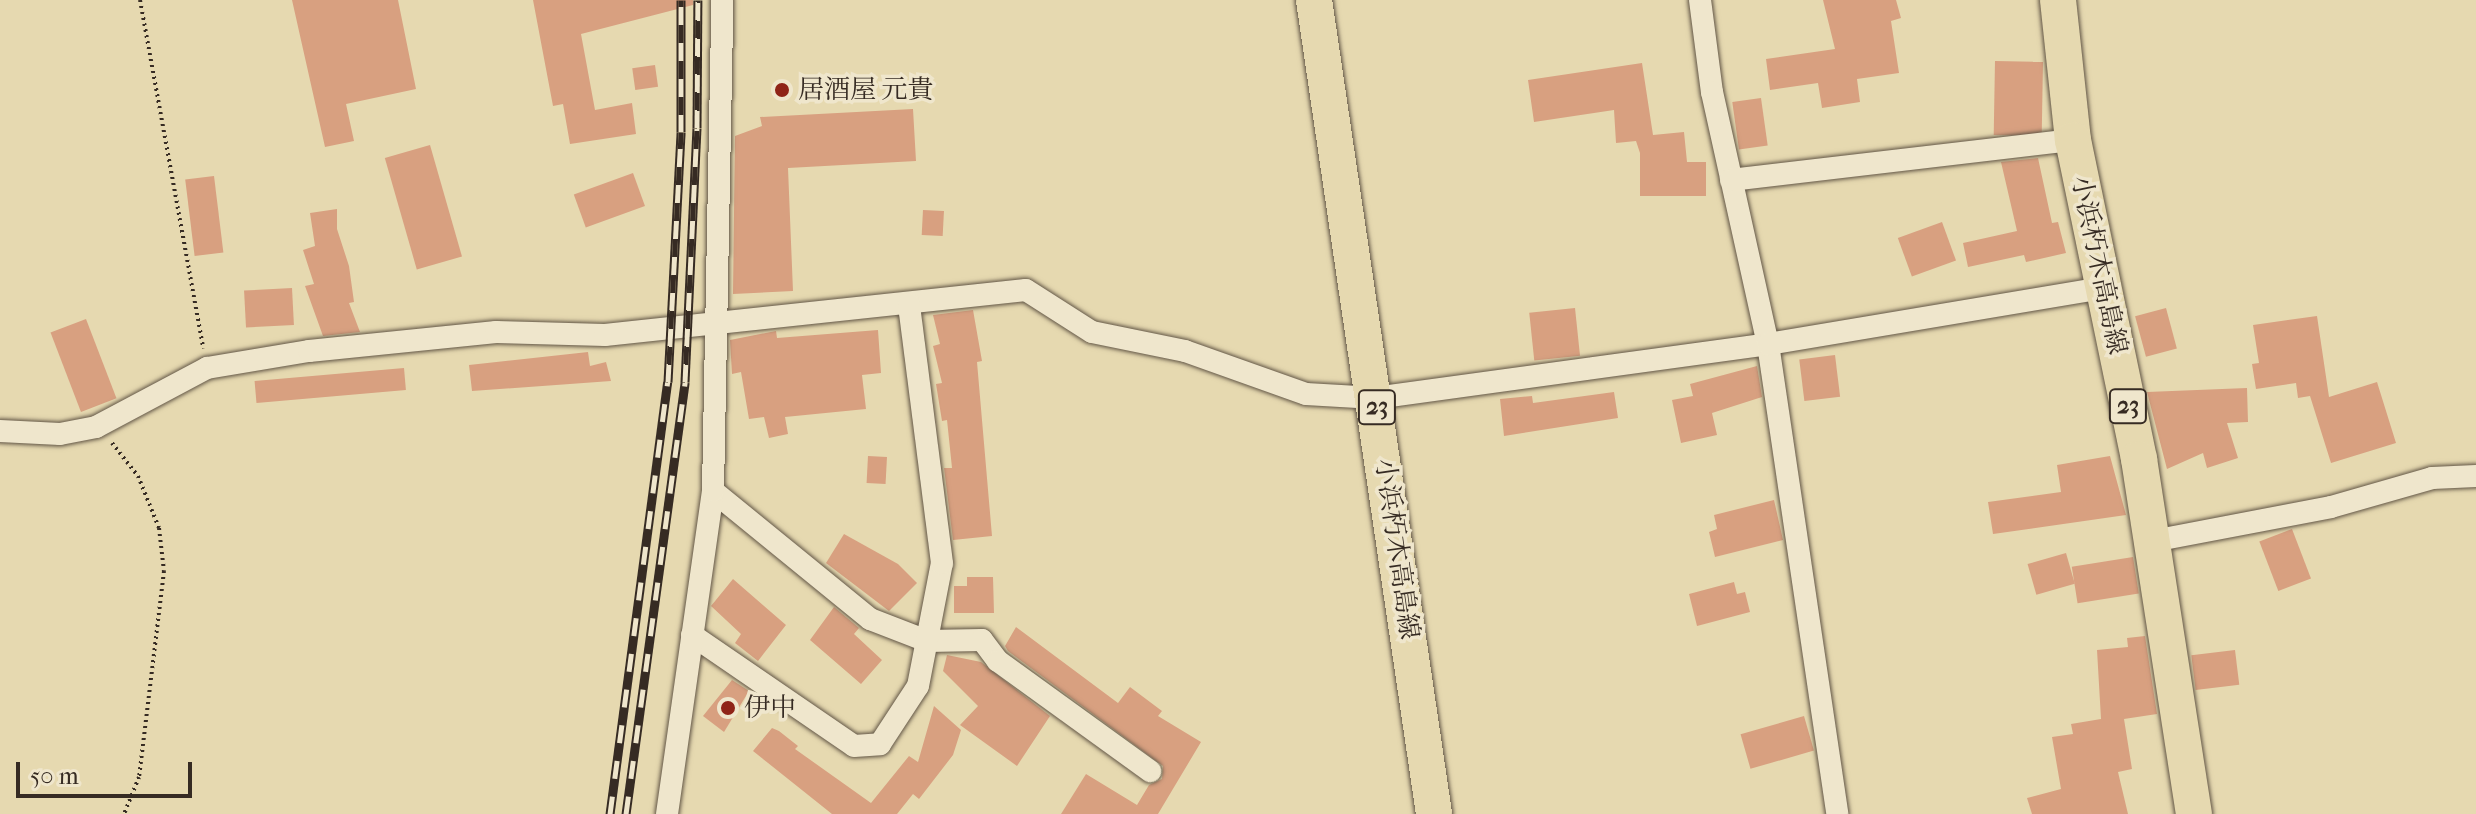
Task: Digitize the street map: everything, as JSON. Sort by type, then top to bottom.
[{"type":"main road","name":"小浜朽木高島線","points":[[1314,0],[1434,814]]},
{"type":"main road","name":"小浜朽木高島線","points":[[2058,0],[2073,140],[2153,541],[2194,814]]},
{"type":"street","points":[[667,814],[713,491],[722,0]]},
{"type":"street","points":[[1700,0],[1731,180],[1768,344],[1837,814]]},
{"type":"street","points":[[1731,180],[2073,140]]},
{"type":"street","points":[[0,431],[60,434],[96,427],[207,368],[309,351],[496,332],[605,335],[1026,290],[1092,332],[1185,351],[1306,394],[1375,398],[1768,344],[2104,288]]},
{"type":"street","points":[[692,635],[854,746],[880,744],[918,686],[942,563],[909,304]]},
{"type":"street","points":[[2153,541],[2331,507],[2432,478],[2476,476]]},
{"type":"street","points":[[713,491],[870,619],[927,641],[982,640],[998,661],[1150,771]]},
{"type":"path","points":[[140,0],[207,368]]},
{"type":"path","points":[[96,427],[138,476],[159,528],[164,571],[139,777],[124,814]]},
{"type":"building","points":[[292,0],[398,0],[416,89],[346,104],[354,141],[325,147]]},
{"type":"building","points":[[533,0],[693,0],[693,5],[581,34],[595,110],[632,103],[636,134],[570,144],[563,104],[553,106]]},
{"type":"building","points":[[1823,0],[1896,0],[1901,18],[1891,21],[1899,73],[1857,79],[1860,102],[1822,108],[1818,83],[1770,90],[1766,59],[1835,49]]},
{"type":"building","points":[[1995,61],[2043,62],[2042,136],[1994,135]]},
{"type":"building","points":[[1642,63],[1653,135],[1684,132],[1687,162],[1706,162],[1706,196],[1640,196],[1640,153],[1636,141],[1616,143],[1614,110],[1534,122],[1528,80]]},
{"type":"building","points":[[655,65],[658,87],[635,90],[632,68]]},
{"type":"building","points":[[1761,98],[1768,146],[1739,150],[1732,102]]},
{"type":"building","points":[[913,109],[916,161],[788,168],[793,291],[733,294],[735,136],[762,126],[760,117]]},
{"type":"building","points":[[430,145],[462,257],[417,269],[385,158]]},
{"type":"building","points":[[2038,158],[2052,223],[2058,222],[2066,253],[2026,262],[2024,255],[1968,267],[1963,243],[2017,231],[2001,162]]},
{"type":"building","points":[[633,173],[645,206],[586,227],[574,195]]},
{"type":"building","points":[[214,176],[223,252],[195,256],[185,180]]},
{"type":"building","points":[[337,209],[337,229],[349,266],[354,302],[349,303],[360,332],[323,336],[305,286],[314,284],[303,250],[315,246],[310,213]]},
{"type":"building","points":[[923,210],[944,211],[943,236],[922,235]]},
{"type":"building","points":[[1942,222],[1956,261],[1912,277],[1898,238]]},
{"type":"building","points":[[292,288],[294,325],[246,327],[244,291]]},
{"type":"building","points":[[1575,308],[1580,356],[1534,361],[1529,313]]},
{"type":"building","points":[[2166,308],[2177,349],[2146,357],[2135,316]]},
{"type":"building","points":[[973,310],[982,361],[977,362],[992,536],[953,540],[944,468],[952,468],[947,420],[942,421],[936,384],[942,383],[933,346],[940,344],[933,315]]},
{"type":"building","points":[[2317,316],[2329,397],[2377,382],[2396,443],[2331,463],[2310,396],[2298,398],[2296,383],[2256,389],[2252,364],[2259,363],[2253,325]]},
{"type":"building","points":[[86,319],[116,398],[81,412],[51,333]]},
{"type":"building","points":[[878,330],[881,373],[862,375],[866,409],[785,417],[788,434],[769,438],[764,417],[749,419],[741,372],[732,374],[730,340],[776,331],[777,338]]},
{"type":"building","points":[[588,352],[590,366],[606,362],[611,381],[472,391],[469,365]]},
{"type":"building","points":[[1835,355],[1840,397],[1804,401],[1799,359]]},
{"type":"building","points":[[1757,366],[1762,397],[1712,413],[1717,435],[1681,443],[1672,400],[1693,396],[1690,384]]},
{"type":"building","points":[[404,368],[406,390],[256,403],[255,381]]},
{"type":"building","points":[[2247,388],[2248,422],[2227,423],[2238,458],[2207,468],[2203,453],[2167,469],[2147,392]]},
{"type":"building","points":[[1614,392],[1618,418],[1504,436],[1500,399],[1532,396],[1533,403]]},
{"type":"building","points":[[868,456],[887,457],[886,484],[867,483]]},
{"type":"building","points":[[2110,456],[2126,515],[1993,534],[1988,502],[2061,492],[2057,465]]},
{"type":"building","points":[[1774,500],[1783,540],[1715,557],[1709,532],[1717,529],[1714,515]]},
{"type":"building","points":[[2292,529],[2311,578],[2278,591],[2259,542]]},
{"type":"building","points":[[844,534],[898,564],[917,583],[889,611],[826,563]]},
{"type":"building","points":[[2066,553],[2075,584],[2036,595],[2028,564]]},
{"type":"building","points":[[2133,557],[2139,594],[2078,603],[2072,567]]},
{"type":"building","points":[[967,577],[993,577],[994,613],[954,613],[954,586],[967,586]]},
{"type":"building","points":[[733,579],[786,625],[758,661],[735,643],[741,634],[711,606]]},
{"type":"building","points":[[1734,582],[1737,594],[1745,592],[1750,612],[1697,626],[1689,594]]},
{"type":"building","points":[[834,607],[859,628],[854,634],[882,660],[861,684],[810,640]]},
{"type":"building","points":[[1016,627],[1118,703],[1130,687],[1162,711],[1158,716],[1201,742],[1158,814],[1061,814],[1086,774],[1137,805],[1149,785],[1162,779],[1163,766],[1008,651],[1005,646]]},
{"type":"building","points":[[2145,636],[2157,714],[2124,719],[2132,769],[2118,772],[2128,814],[2032,814],[2027,798],[2061,789],[2052,737],[2073,734],[2071,724],[2101,719],[2097,650],[2128,647],[2127,638]]},
{"type":"building","points":[[2235,650],[2239,685],[2196,690],[2191,655]]},
{"type":"building","points":[[947,655],[981,662],[1050,716],[1017,766],[960,725],[978,706],[943,671]]},
{"type":"building","points":[[732,680],[749,691],[724,732],[703,716]]},
{"type":"building","points":[[934,706],[961,730],[953,755],[919,799],[913,794],[897,814],[832,814],[753,751],[772,728],[779,731],[798,746],[795,749],[871,803],[909,756],[918,762]]},
{"type":"building","points":[[1804,716],[1814,751],[1750,769],[1741,734]]},
{"type":"railway","points":[[610,814],[668,382],[681,132],[681,0]]},
{"type":"railway","points":[[626,814],[685,382],[697,128],[698,0]]},
{"type":"place","name":"居酒屋 元貴","points":[[782,90]]},
{"type":"place","name":"伊中","points":[[728,708]]}]
